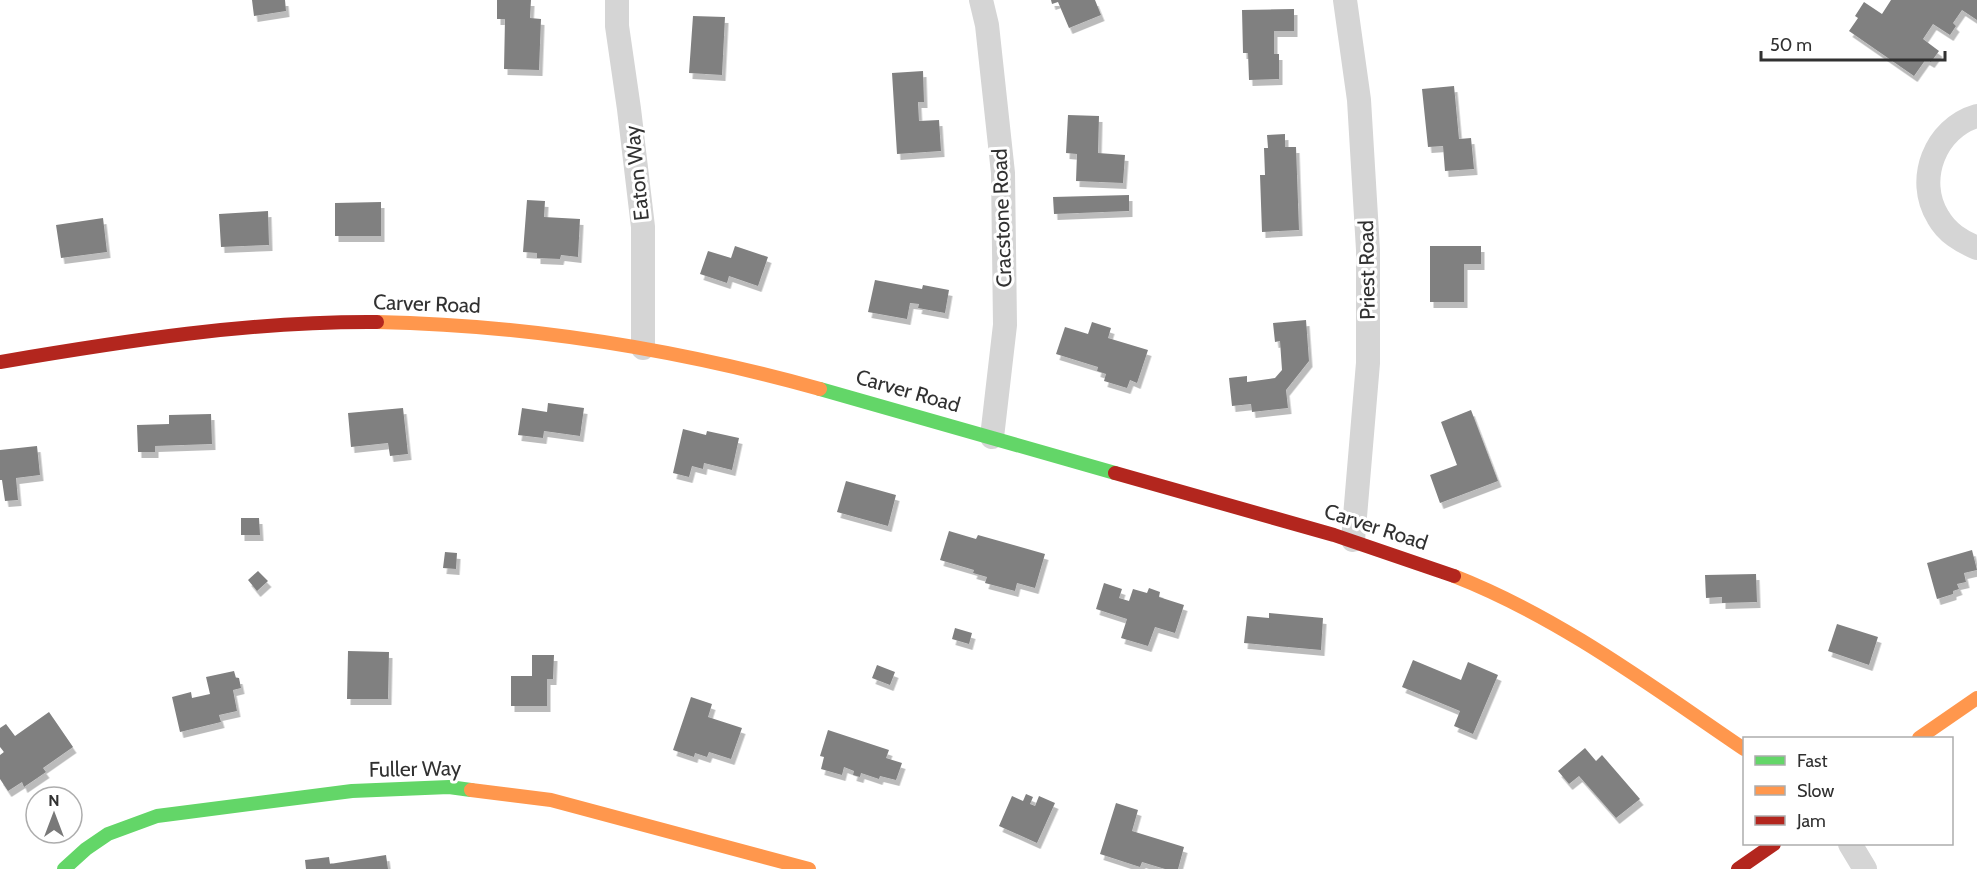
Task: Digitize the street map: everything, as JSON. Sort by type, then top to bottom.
[{"type":"street","name":"Eaton Way","points":[[617,0],[617,26],[643,228],[643,348]]},
{"type":"street","name":"Cracstone Road","points":[[981,0],[987,25],[1003,173],[1005,325],[992,437]]},
{"type":"street","name":"Priest Road","points":[[1345,0],[1359,100],[1368,250],[1368,363],[1353,540]]},
{"type":"street","points":[[1977,116],[1959,124],[1940,144],[1931,163],[1928,184],[1931,201],[1943,224],[1961,241],[1977,248]]},
{"type":"street","name":"Carver Road","points":[[0,362],[106,344],[198,332],[342,323],[414,323],[494,328],[574,337],[643,348],[751,370],[1353,540],[1444,573],[1532,613],[1588,645],[1743,748]]},
{"type":"street","points":[[1920,737],[1977,698]]},
{"type":"street","name":"Fuller Way","points":[[64,869],[86,849],[108,834],[157,816],[352,791],[449,787],[550,800],[735,860],[809,869]]},
{"type":"street","points":[[1738,869],[1771,845]]},
{"type":"street","points":[[1851,845],[1865,869]]},
{"type":"building","points":[[252,0],[285,0],[286,11],[254,16]]},
{"type":"building","points":[[497,0],[531,0],[530,18],[541,19],[539,70],[504,69],[505,19],[497,19]]},
{"type":"building","points":[[1051,0],[1095,0],[1101,15],[1069,28],[1058,2],[1052,4]]},
{"type":"building","points":[[1891,0],[1977,0],[1977,20],[1962,10],[1953,23],[1956,26],[1950,35],[1933,24],[1923,39],[1939,51],[1931,62],[1926,59],[1914,76],[1849,31],[1858,18],[1855,16],[1864,2],[1882,14]]},
{"type":"building","points":[[1294,9],[1294,31],[1274,31],[1274,54],[1279,54],[1279,79],[1249,80],[1248,53],[1243,53],[1242,10]]},
{"type":"building","points":[[693,16],[725,17],[722,75],[689,73]]},
{"type":"building","points":[[923,71],[924,102],[918,102],[919,121],[939,120],[941,151],[897,154],[892,73]]},
{"type":"building","points":[[1454,86],[1459,139],[1471,138],[1474,169],[1445,171],[1443,146],[1428,147],[1422,89]]},
{"type":"building","points":[[1068,115],[1099,116],[1098,153],[1125,155],[1123,183],[1076,181],[1077,154],[1066,153]]},
{"type":"building","points":[[1285,134],[1285,147],[1296,147],[1299,230],[1262,232],[1260,175],[1265,175],[1264,148],[1268,148],[1267,135]]},
{"type":"building","points":[[1129,195],[1129,211],[1054,214],[1053,197]]},
{"type":"building","points":[[527,200],[545,201],[544,217],[580,219],[578,257],[561,255],[560,259],[537,258],[537,253],[523,252]]},
{"type":"building","points":[[381,202],[381,236],[335,236],[335,203]]},
{"type":"building","points":[[268,211],[269,245],[221,247],[219,214]]},
{"type":"building","points":[[103,218],[107,252],[61,258],[56,225]]},
{"type":"building","points":[[735,246],[768,257],[758,286],[729,276],[727,283],[700,274],[708,251],[731,258]]},
{"type":"building","points":[[1430,246],[1481,246],[1481,264],[1464,264],[1464,302],[1430,302]]},
{"type":"building","points":[[875,280],[922,289],[923,285],[949,290],[945,313],[918,308],[919,304],[910,303],[907,319],[868,312]]},
{"type":"building","points":[[1306,320],[1309,361],[1286,390],[1288,408],[1252,412],[1251,404],[1232,406],[1229,378],[1247,376],[1247,382],[1275,378],[1282,370],[1280,341],[1275,342],[1273,323]]},
{"type":"building","points":[[1092,322],[1111,328],[1108,338],[1148,350],[1137,383],[1130,380],[1127,388],[1104,381],[1106,374],[1097,371],[1098,367],[1056,354],[1065,327],[1088,334]]},
{"type":"building","points":[[548,403],[584,408],[580,436],[544,431],[543,438],[518,435],[522,408],[547,412]]},
{"type":"building","points":[[403,408],[408,454],[390,456],[388,443],[351,447],[348,413]]},
{"type":"building","points":[[1471,410],[1498,481],[1440,503],[1430,475],[1457,465],[1441,422]]},
{"type":"building","points":[[211,414],[212,444],[155,446],[155,452],[138,452],[137,425],[169,424],[169,415]]},
{"type":"building","points":[[683,429],[706,435],[707,431],[739,438],[732,470],[704,463],[703,469],[692,466],[689,477],[673,473]]},
{"type":"building","points":[[37,446],[40,475],[16,478],[18,500],[5,501],[2,480],[0,480],[0,450]]},
{"type":"building","points":[[846,481],[896,495],[888,526],[837,512]]},
{"type":"building","points":[[241,518],[259,518],[260,535],[241,535]]},
{"type":"building","points":[[949,531],[976,539],[978,535],[1045,554],[1035,588],[1017,583],[1015,591],[985,583],[987,577],[973,573],[974,570],[940,560]]},
{"type":"building","points":[[1972,550],[1977,570],[1964,573],[1966,582],[1957,584],[1959,589],[1953,591],[1953,594],[1937,599],[1927,563]]},
{"type":"building","points":[[445,552],[457,553],[456,569],[443,568]]},
{"type":"building","points":[[258,571],[268,581],[257,591],[248,580]]},
{"type":"building","points":[[1756,574],[1757,602],[1722,603],[1722,597],[1706,598],[1705,575]]},
{"type":"building","points":[[1104,583],[1122,589],[1119,598],[1129,601],[1133,589],[1147,593],[1149,588],[1160,592],[1159,597],[1184,605],[1175,633],[1155,627],[1148,646],[1121,638],[1127,619],[1096,609]]},
{"type":"building","points":[[1269,613],[1323,618],[1321,650],[1244,643],[1247,616],[1269,618]]},
{"type":"building","points":[[1837,624],[1878,637],[1869,665],[1828,651]]},
{"type":"building","points":[[955,628],[972,633],[969,644],[952,639]]},
{"type":"building","points":[[348,651],[389,652],[388,699],[347,699]]},
{"type":"building","points":[[532,655],[554,655],[553,679],[547,679],[547,706],[511,706],[511,676],[532,676]]},
{"type":"building","points":[[1413,660],[1461,680],[1468,662],[1498,675],[1473,734],[1454,726],[1460,711],[1402,687]]},
{"type":"building","points":[[877,665],[895,672],[890,685],[872,678]]},
{"type":"building","points":[[234,671],[236,678],[239,678],[241,688],[233,690],[237,711],[219,715],[221,722],[180,732],[172,697],[191,692],[192,698],[210,694],[206,677]]},
{"type":"building","points":[[691,697],[712,704],[708,717],[742,728],[731,759],[709,752],[707,757],[695,753],[694,757],[673,750]]},
{"type":"building","points":[[49,712],[73,747],[43,768],[46,772],[24,787],[22,782],[8,791],[0,779],[0,755],[4,752],[0,747],[0,728],[6,724],[15,736]]},
{"type":"building","points":[[828,730],[889,750],[886,758],[902,763],[896,780],[880,776],[879,779],[861,773],[860,777],[853,775],[854,771],[844,767],[842,775],[821,769],[824,757],[820,756]]},
{"type":"building","points":[[1585,748],[1596,761],[1602,755],[1640,799],[1616,818],[1579,776],[1569,784],[1558,771]]},
{"type":"building","points":[[1026,794],[1033,797],[1030,804],[1035,806],[1039,796],[1055,803],[1037,843],[999,826],[1012,796],[1023,801]]},
{"type":"building","points":[[1116,803],[1138,810],[1132,831],[1184,847],[1178,869],[1165,869],[1142,862],[1140,867],[1100,854]]},
{"type":"building","points":[[386,855],[388,869],[306,869],[305,860],[329,857],[330,864]]},
{"type":"traffic: fast","points":[[820,389],[1115,473]]},
{"type":"traffic: fast","points":[[64,869],[86,849],[108,834],[157,816],[352,791],[449,787],[471,790]]},
{"type":"traffic: slow","points":[[377,322],[489,328],[601,342],[711,362],[820,389]]},
{"type":"traffic: slow","points":[[1454,576],[1531,611],[1604,654],[1743,748]]},
{"type":"traffic: slow","points":[[1920,737],[1977,698]]},
{"type":"traffic: slow","points":[[471,790],[551,800],[809,869]]},
{"type":"traffic: jam","points":[[0,362],[187,334],[282,325],[377,322]]},
{"type":"traffic: jam","points":[[1115,473],[1334,535],[1454,576]]},
{"type":"traffic: jam","points":[[1738,869],[1773,845]]}]
